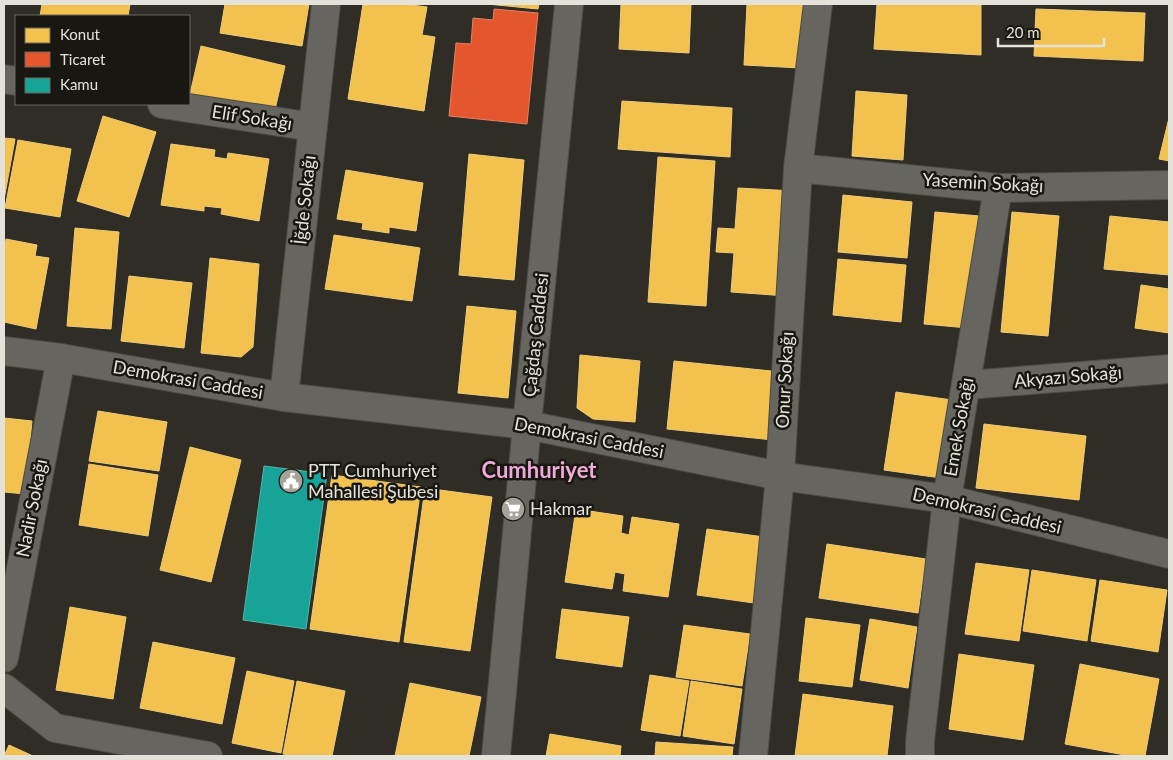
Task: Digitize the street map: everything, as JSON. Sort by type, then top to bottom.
[{"type":"street","name":"İğde Sokağı","points":[[284,397],[326,4]]},
{"type":"street","name":"Çağdaş Caddesi","points":[[496,756],[527,425],[570,4]]},
{"type":"street","name":"Onur Sokağı","points":[[754,756],[780,476],[798,168],[818,4]]},
{"type":"street","name":"Elif Sokağı","points":[[169,105],[313,127]]},
{"type":"street","name":"Yasemin Sokağı","points":[[798,168],[998,188],[1169,185]]},
{"type":"street","name":"Emek Sokağı","points":[[920,756],[920,741],[947,499],[998,188]]},
{"type":"street","name":"Demokrasi Caddesi","points":[[4,351],[61,358],[284,397],[527,425],[780,476],[947,499],[1169,554]]},
{"type":"street","name":"Nadir Sokağı","points":[[4,658],[61,358]]},
{"type":"street","name":"Akyazı Sokağı","points":[[967,385],[1169,369]]},
{"type":"street","points":[[4,688],[55,728],[208,756]]},
{"type":"building: Konut","points":[[42,4],[130,4],[128,15],[40,15]]},
{"type":"building: Konut","points":[[225,4],[309,4],[302,46],[220,33]]},
{"type":"building: Konut","points":[[363,4],[404,4],[427,7],[422,35],[435,37],[424,111],[348,99]]},
{"type":"building: Konut","points":[[487,4],[539,4],[538,9]]},
{"type":"building: Konut","points":[[621,4],[691,4],[689,53],[619,49]]},
{"type":"building: Konut","points":[[747,4],[803,4],[800,68],[744,65]]},
{"type":"building: Konut","points":[[877,4],[981,4],[981,55],[874,49]]},
{"type":"building: Konut","points":[[1036,9],[1145,13],[1143,61],[1034,56]]},
{"type":"building: Konut","points":[[201,46],[285,66],[274,114],[190,94]]},
{"type":"building: Konut","points":[[856,91],[907,95],[903,160],[852,156]]},
{"type":"building: Konut","points":[[622,101],[732,108],[730,157],[618,149]]},
{"type":"building: Konut","points":[[103,116],[156,132],[129,217],[77,201]]},
{"type":"building: Konut","points":[[1169,118],[1169,161],[1159,159]]},
{"type":"building: Konut","points":[[4,138],[15,139],[4,200]]},
{"type":"building: Konut","points":[[18,140],[71,149],[60,217],[5,208]]},
{"type":"building: Konut","points":[[171,144],[215,150],[214,157],[227,159],[228,153],[269,159],[259,221],[221,214],[222,208],[204,206],[204,211],[161,205]]},
{"type":"building: Konut","points":[[469,154],[524,160],[514,280],[459,275]]},
{"type":"building: Konut","points":[[658,157],[715,161],[706,306],[648,302]]},
{"type":"building: Konut","points":[[346,170],[423,183],[416,231],[389,227],[389,233],[362,229],[363,223],[337,219]]},
{"type":"building: Konut","points":[[738,188],[794,191],[787,296],[731,292],[734,253],[716,252],[718,228],[735,229]]},
{"type":"building: Konut","points":[[843,195],[912,202],[907,258],[838,252]]},
{"type":"building: Konut","points":[[935,212],[979,216],[968,328],[924,324]]},
{"type":"building: Konut","points":[[1012,212],[1059,216],[1048,336],[1001,332]]},
{"type":"building: Konut","points":[[1110,216],[1169,222],[1169,275],[1104,269]]},
{"type":"building: Konut","points":[[75,228],[119,232],[111,329],[67,326]]},
{"type":"building: Konut","points":[[334,235],[420,248],[412,301],[325,289]]},
{"type":"building: Konut","points":[[6,239],[37,245],[35,256],[49,258],[36,329],[4,322],[4,253]]},
{"type":"building: Konut","points":[[210,258],[259,264],[253,347],[241,357],[201,353]]},
{"type":"building: Konut","points":[[838,259],[906,265],[901,322],[833,315]]},
{"type":"building: Konut","points":[[129,276],[192,283],[184,348],[121,341]]},
{"type":"building: Konut","points":[[1141,285],[1169,289],[1169,333],[1135,328]]},
{"type":"building: Konut","points":[[467,306],[516,311],[508,398],[458,393]]},
{"type":"building: Konut","points":[[580,355],[640,361],[635,422],[593,419],[577,408]]},
{"type":"building: Konut","points":[[674,361],[781,372],[773,440],[667,429]]},
{"type":"building: Konut","points":[[896,392],[952,400],[941,478],[884,470]]},
{"type":"building: Konut","points":[[98,411],[167,422],[159,471],[89,461]]},
{"type":"building: Konut","points":[[4,418],[32,421],[25,494],[4,492]]},
{"type":"building: Konut","points":[[984,424],[1086,436],[1079,500],[976,488]]},
{"type":"building: Konut","points":[[190,447],[241,460],[211,582],[160,570]]},
{"type":"building: Konut","points":[[89,464],[158,475],[148,536],[79,525]]},
{"type":"building: Konut","points":[[332,475],[421,487],[399,642],[310,629]]},
{"type":"building: Konut","points":[[425,488],[492,497],[470,651],[404,642]]},
{"type":"building: Konut","points":[[576,509],[623,516],[621,533],[629,535],[632,517],[679,524],[668,597],[623,591],[625,574],[615,572],[612,589],[565,582]]},
{"type":"building: Konut","points":[[707,529],[764,537],[754,603],[697,595]]},
{"type":"building: Konut","points":[[827,544],[926,559],[918,613],[819,598]]},
{"type":"building: Konut","points":[[976,563],[1029,570],[1019,641],[965,634]]},
{"type":"building: Konut","points":[[1032,570],[1096,580],[1087,641],[1023,631]]},
{"type":"building: Konut","points":[[1100,580],[1167,590],[1158,652],[1091,641]]},
{"type":"building: Konut","points":[[70,607],[126,617],[113,699],[56,690]]},
{"type":"building: Konut","points":[[562,609],[629,617],[622,667],[556,658]]},
{"type":"building: Konut","points":[[806,618],[860,625],[852,687],[799,681]]},
{"type":"building: Konut","points":[[870,619],[917,627],[908,688],[860,680]]},
{"type":"building: Konut","points":[[684,625],[750,634],[742,686],[676,677]]},
{"type":"building: Konut","points":[[153,642],[235,658],[222,724],[140,708]]},
{"type":"building: Konut","points":[[959,654],[1034,665],[1023,740],[949,729]]},
{"type":"building: Konut","points":[[1080,664],[1159,679],[1145,756],[1130,756],[1065,744]]},
{"type":"building: Konut","points":[[247,671],[294,681],[281,753],[232,743]]},
{"type":"building: Konut","points":[[650,675],[689,681],[680,736],[641,730]]},
{"type":"building: Konut","points":[[297,681],[345,691],[332,756],[283,754]]},
{"type":"building: Konut","points":[[691,681],[742,689],[734,744],[683,736]]},
{"type":"building: Konut","points":[[410,683],[481,697],[469,756],[395,756]]},
{"type":"building: Konut","points":[[803,694],[893,706],[887,756],[795,756]]},
{"type":"building: Konut","points":[[550,734],[621,746],[620,756],[546,756]]},
{"type":"building: Konut","points":[[656,742],[733,747],[732,756],[655,756]]},
{"type":"building: Konut","points":[[9,745],[33,756],[4,756]]},
{"type":"building: Ticaret","points":[[494,9],[538,13],[527,124],[449,116],[456,43],[471,44],[473,18],[493,20]]},
{"type":"building: Kamu","points":[[264,466],[327,474],[306,629],[243,620]]},
{"type":"place","name":"PTT Cumhuriyet Mahallesi Şubesi","points":[[291,481]]},
{"type":"place","name":"Hakmar","points":[[513,509]]},
{"type":"district","name":"Cumhuriyet","points":[[539,470]]}]
